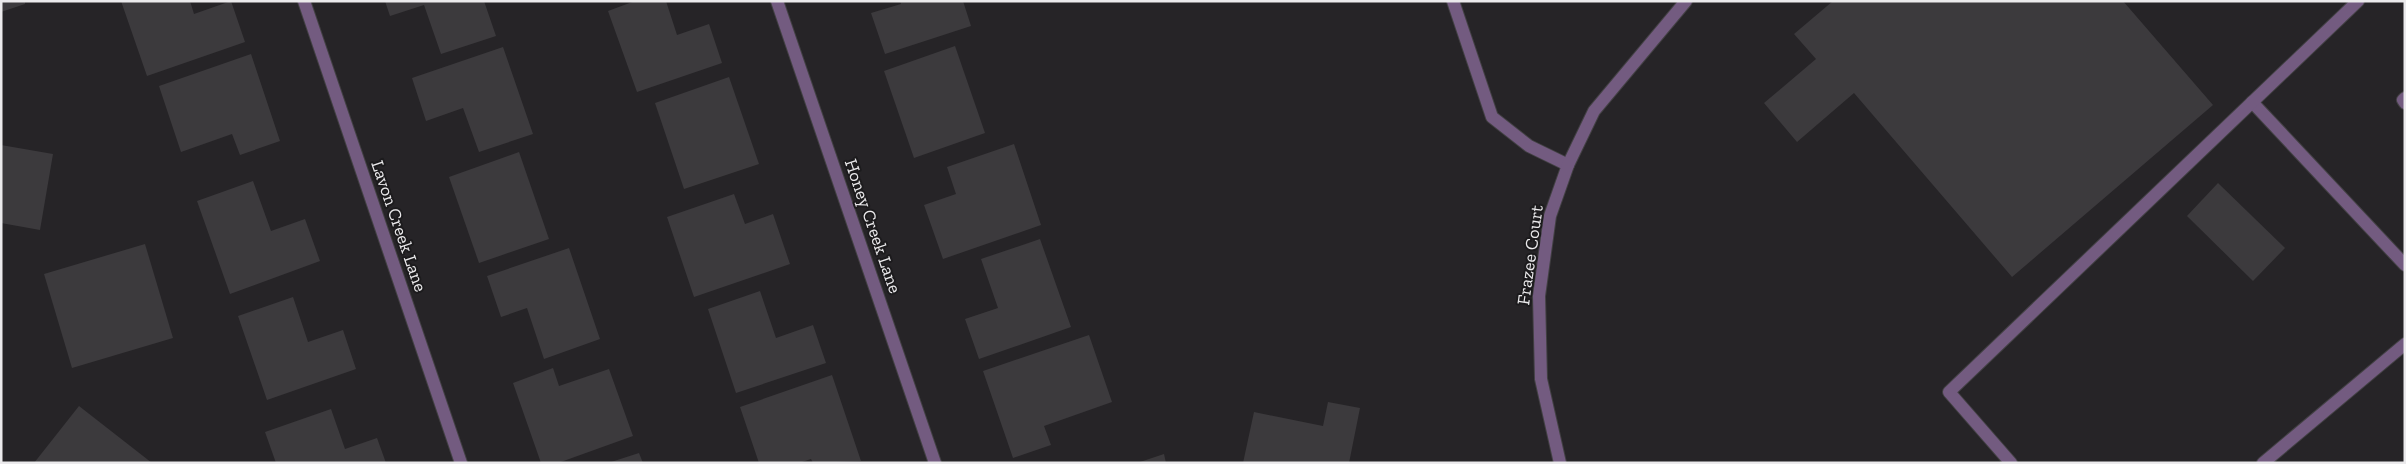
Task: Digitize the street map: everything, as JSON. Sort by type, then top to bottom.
[{"type":"street","name":"Lavon Creek Lane","points":[[304,1],[461,463]]},
{"type":"street","name":"Honey Creek Lane","points":[[777,1],[935,463]]},
{"type":"street","points":[[1452,1],[1492,117],[1529,146],[1568,165]]},
{"type":"street","name":"Frazee Court","points":[[1560,463],[1541,379],[1539,296],[1550,216],[1568,165],[1594,111],[1686,1]]},
{"type":"street","points":[[2011,463],[1949,392],[2358,1]]},
{"type":"street","points":[[2405,98],[2402,100],[2405,103]]},
{"type":"street","points":[[2252,102],[2405,265]]},
{"type":"street","points":[[2263,463],[2405,344]]},
{"type":"building","points":[[1,1],[25,1],[25,4],[1,12]]},
{"type":"building","points":[[121,1],[190,1],[194,14],[231,1],[245,42],[147,76]]},
{"type":"building","points":[[385,1],[484,1],[496,36],[441,54],[424,5],[390,16]]},
{"type":"building","points":[[635,1],[666,1],[677,35],[709,24],[722,63],[637,92],[608,11]]},
{"type":"building","points":[[900,1],[963,1],[971,26],[885,54],[871,13],[901,4]]},
{"type":"building","points":[[1833,1],[2123,1],[2213,105],[2012,277],[1854,93],[1797,142],[1764,103],[1816,59],[1794,34]]},
{"type":"building","points":[[955,46],[985,133],[914,158],[884,71]]},
{"type":"building","points":[[503,47],[533,134],[479,152],[463,108],[426,121],[412,78]]},
{"type":"building","points":[[251,54],[280,141],[240,155],[232,134],[181,152],[159,86]]},
{"type":"building","points":[[729,77],[759,164],[684,189],[655,103]]},
{"type":"building","points":[[1014,144],[1041,225],[943,259],[924,205],[956,194],[947,167]]},
{"type":"building","points":[[1,145],[53,154],[40,230],[1,223]]},
{"type":"building","points":[[519,152],[549,239],[479,263],[449,177]]},
{"type":"building","points":[[253,181],[271,231],[305,219],[320,261],[230,294],[197,201]]},
{"type":"building","points":[[2218,183],[2285,248],[2253,281],[2187,216]]},
{"type":"building","points":[[734,194],[745,224],[773,214],[790,264],[694,297],[667,217]]},
{"type":"building","points":[[1040,239],[1071,327],[979,359],[965,319],[998,308],[981,259]]},
{"type":"building","points":[[145,244],[173,338],[72,368],[44,274]]},
{"type":"building","points":[[569,248],[600,339],[544,359],[527,308],[501,317],[487,276]]},
{"type":"building","points":[[760,291],[776,338],[813,325],[826,363],[736,393],[708,309]]},
{"type":"building","points":[[293,297],[308,342],[343,330],[356,369],[267,400],[238,316]]},
{"type":"building","points":[[1089,335],[1112,402],[1044,426],[1051,445],[1013,458],[983,371]]},
{"type":"building","points":[[553,368],[559,386],[609,369],[633,436],[558,463],[541,463],[513,383]]},
{"type":"building","points":[[832,375],[861,461],[813,463],[811,459],[799,463],[759,463],[740,407]]},
{"type":"building","points":[[1328,402],[1360,408],[1349,463],[1243,463],[1254,412],[1323,426]]},
{"type":"building","points":[[79,406],[152,463],[34,463]]},
{"type":"building","points":[[331,409],[345,449],[377,438],[386,463],[276,463],[265,432]]},
{"type":"building","points":[[639,453],[643,463],[611,463],[611,462]]},
{"type":"building","points":[[1164,454],[1166,463],[1140,463],[1140,462]]}]
